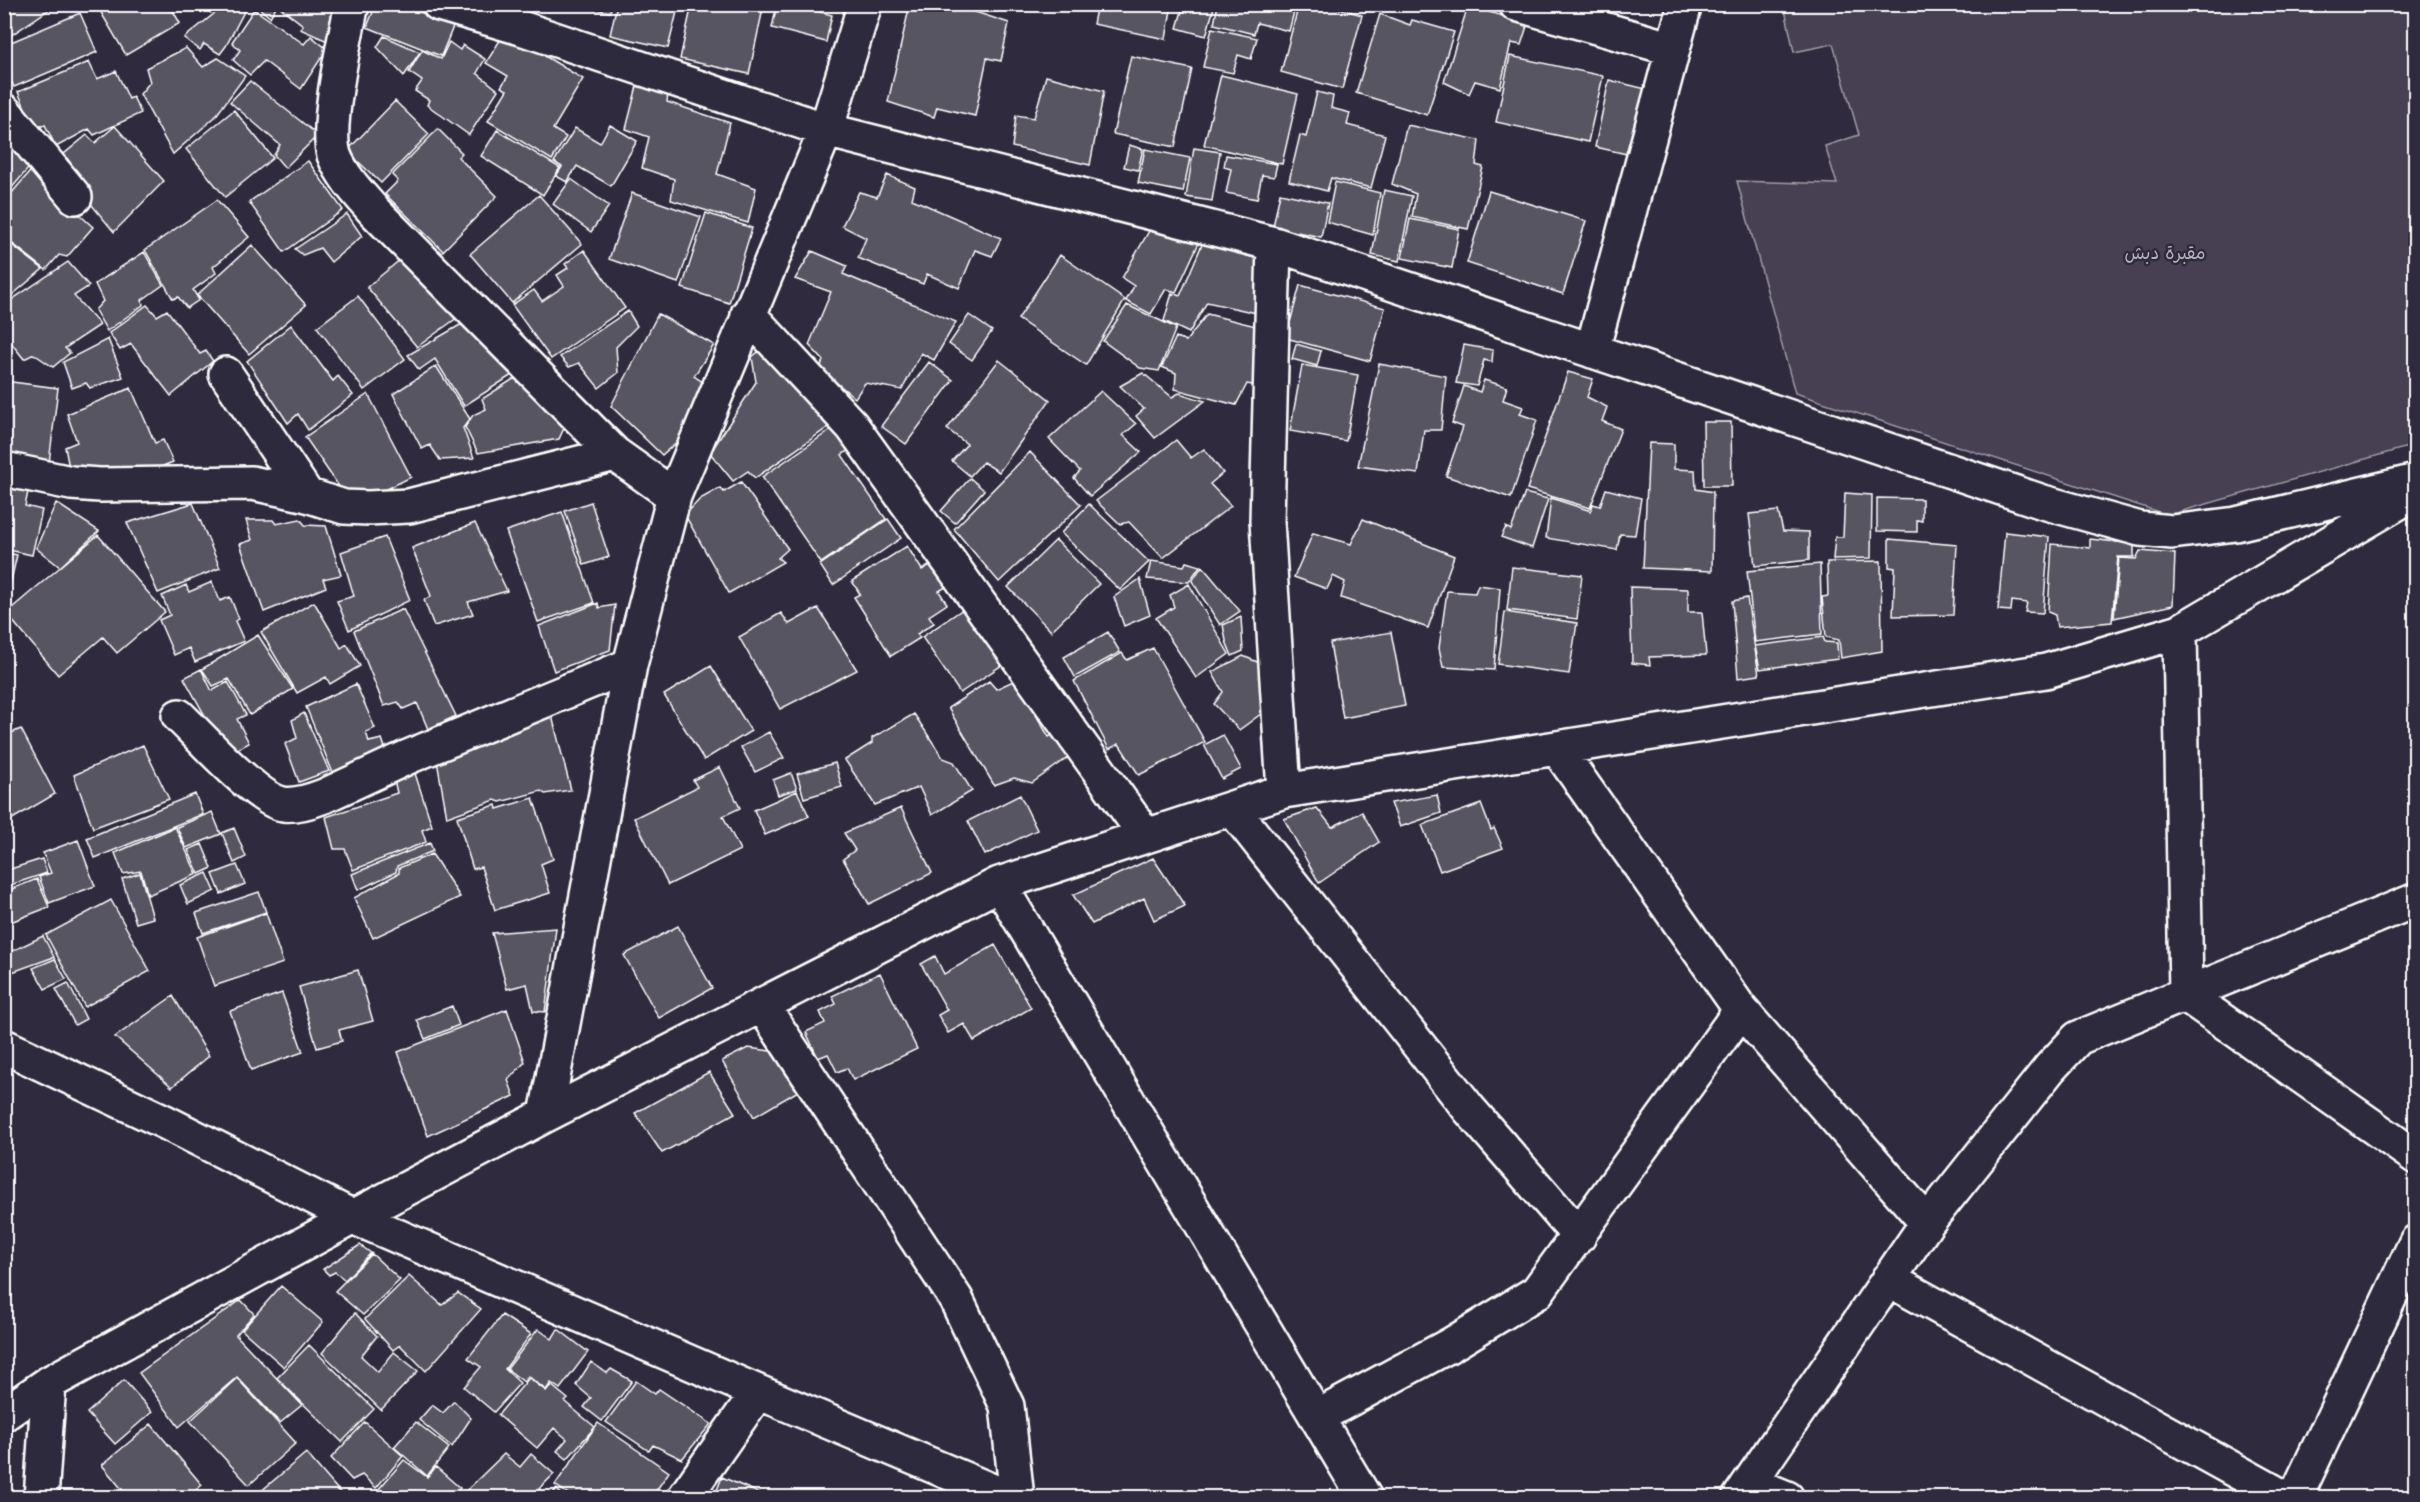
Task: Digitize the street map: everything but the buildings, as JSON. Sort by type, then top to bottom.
[{"type":"street","points":[[352,4],[341,57],[332,123],[334,153],[347,180],[374,211],[615,454],[674,496]]},
{"type":"street","points":[[439,4],[524,16],[826,130],[1274,244],[2043,502],[2140,529],[2172,532],[2236,524],[2415,481]]},
{"type":"street","points":[[546,1115],[630,665],[674,496],[826,130],[864,4]]},
{"type":"street","points":[[1516,4],[1673,49]]},
{"type":"street","points":[[1592,351],[1685,4]]},
{"type":"street","points":[[4,111],[75,197]]},
{"type":"street","points":[[1274,244],[1267,521],[1284,790]]},
{"type":"street","points":[[748,314],[852,426],[1146,836]]},
{"type":"street","points":[[226,374],[307,495]]},
{"type":"street","points":[[4,470],[71,483],[100,485],[252,483],[307,495],[344,507],[368,508],[409,506],[615,454]]},
{"type":"street","points":[[4,1414],[50,1383],[353,1217],[546,1115],[999,884],[1284,790],[2046,672],[2180,631],[2415,492]]},
{"type":"street","points":[[2180,631],[2186,995]]},
{"type":"street","points":[[179,717],[254,788],[278,803],[298,803],[324,796],[408,756],[630,665]]},
{"type":"street","points":[[1557,748],[1741,1010],[1928,1223]]},
{"type":"street","points":[[1232,808],[1469,1109],[1579,1236]]},
{"type":"street","points":[[999,884],[1365,1497]]},
{"type":"street","points":[[1787,1497],[1744,1490],[1928,1223],[2050,1068],[2078,1038],[2415,900]]},
{"type":"street","points":[[2186,995],[2415,1157]]},
{"type":"street","points":[[762,1005],[956,1299],[1007,1406],[1017,1497]]},
{"type":"street","points":[[1317,1417],[1452,1344],[1537,1292],[1741,1010]]},
{"type":"street","points":[[4,1046],[165,1122],[353,1217],[758,1392],[1009,1497]]},
{"type":"street","points":[[2295,1497],[2415,1242]]},
{"type":"street","points":[[1888,1279],[2285,1497]]},
{"type":"street","points":[[41,1497],[50,1383]]},
{"type":"street","points":[[684,1497],[758,1392]]},
{"type":"green space","name":"مقبرة دبش","points":[[1784,5],[2415,5],[2415,445],[2168,515],[1795,393],[1737,181],[1837,184],[1825,146],[1859,135],[1833,44],[1794,52]]}]
